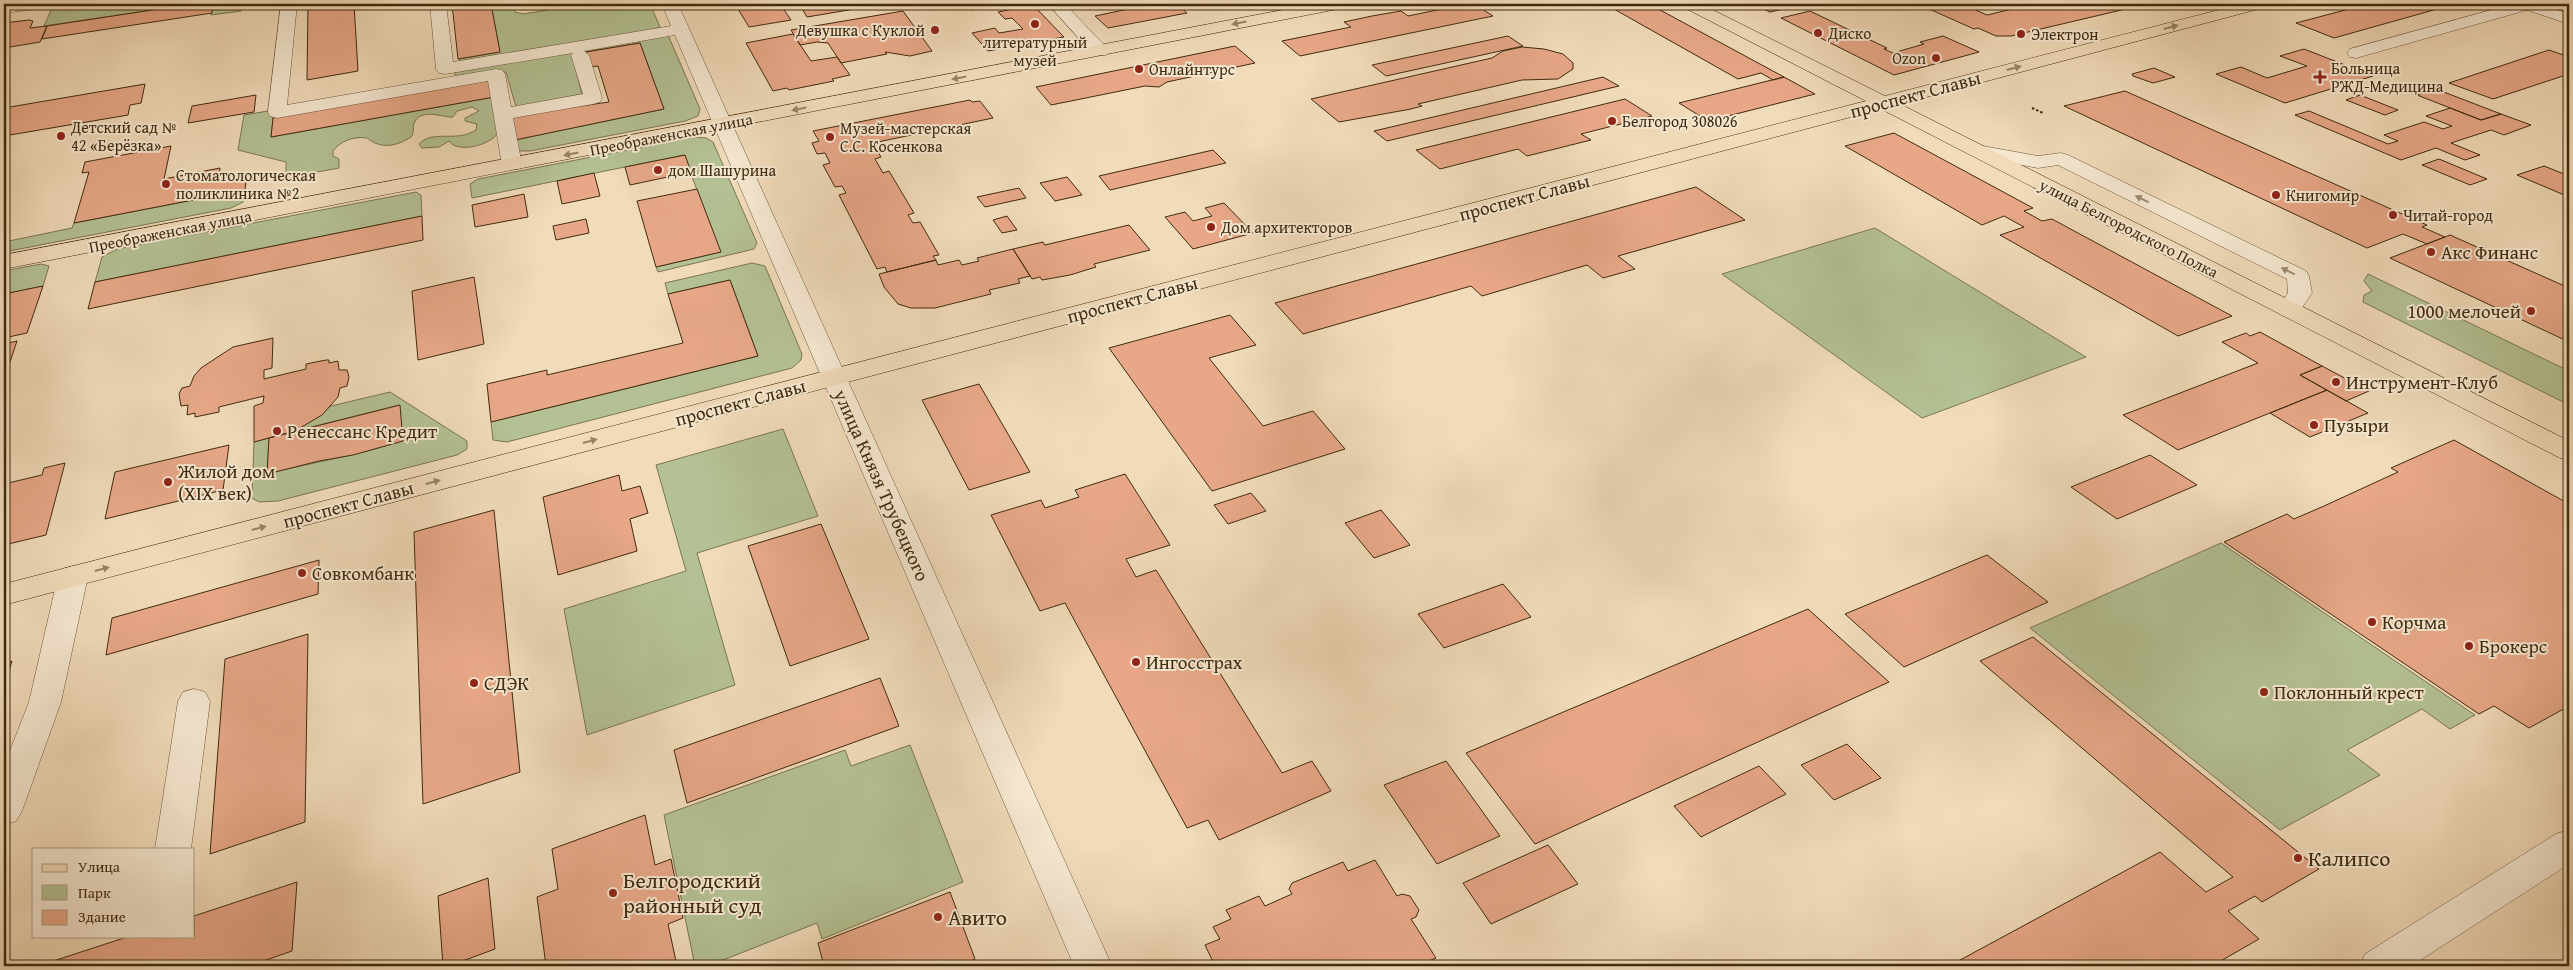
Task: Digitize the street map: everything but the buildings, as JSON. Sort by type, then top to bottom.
[{"type":"main road","name":"Преображенская улица","points":[[4,262],[1338,4]]},
{"type":"main road","name":"улица Белгородского Полка","points":[[1689,4],[2569,452]]},
{"type":"main road","name":"проспект Славы","points":[[4,595],[2260,4]]},
{"type":"street","points":[[4,8],[36,4]]},
{"type":"street","points":[[289,4],[277,112],[681,29]]},
{"type":"street","points":[[438,4],[446,76]]},
{"type":"street","name":"улица Князя Трубецкого","points":[[670,4],[1093,966]]},
{"type":"street","points":[[1056,4],[1100,50]]},
{"type":"street","points":[[2356,53],[2526,6],[2569,19]]},
{"type":"street","points":[[503,114],[593,98],[580,55]]},
{"type":"street","points":[[446,76],[496,74],[512,165]]},
{"type":"street","points":[[1977,151],[2038,162],[2061,159],[2298,276],[2300,293],[2290,310]]},
{"type":"street","points":[[4,811],[45,702],[73,576]]},
{"type":"street","points":[[173,848],[194,701]]},
{"type":"street","points":[[2379,966],[2569,845]]},
{"type":"path","points":[[2032,108],[2043,113]]},
{"type":"green space","points":[[79,4],[192,4],[44,26],[51,10]]},
{"type":"green space","points":[[213,4],[242,4],[241,11],[211,15]]},
{"type":"green space","points":[[491,4],[514,4],[515,12],[523,14],[585,4],[650,4],[660,27],[652,30],[460,61],[458,59],[500,52]]},
{"type":"green space","points":[[668,35],[700,109],[698,116],[685,121],[530,151],[518,151],[515,140],[664,109],[640,43],[572,54],[582,94],[516,107],[506,72],[459,77],[454,74],[457,71]]},
{"type":"green space","points":[[494,97],[498,133],[488,141],[474,146],[459,147],[449,141],[439,147],[422,148],[419,144],[431,137],[461,136],[476,130],[477,124],[465,121],[465,118],[479,111],[472,107],[457,111],[453,117],[423,115],[415,121],[411,137],[394,145],[378,144],[367,138],[348,140],[339,144],[333,151],[333,156],[339,159],[339,168],[286,178],[286,162],[238,150],[244,115],[274,110],[271,137]]},
{"type":"green space","points":[[695,137],[706,138],[713,142],[757,243],[754,249],[658,272],[656,267],[720,252],[684,155],[472,198],[470,184],[478,179]]},
{"type":"green space","points":[[245,190],[243,202],[231,208],[4,252],[4,242],[72,228],[74,223]]},
{"type":"green space","points":[[416,192],[421,195],[422,216],[95,282],[102,257],[117,249]]},
{"type":"green space","points":[[1875,228],[2086,357],[1922,418],[1722,274]]},
{"type":"green space","points":[[752,263],[765,266],[802,354],[801,360],[792,368],[507,442],[493,440],[491,422],[758,356],[730,280],[668,294],[665,283]]},
{"type":"green space","points":[[41,264],[49,266],[43,286],[4,294],[4,271]]},
{"type":"green space","points":[[2368,274],[2569,371],[2569,405],[2363,302],[2364,295],[2372,291],[2364,281]]},
{"type":"green space","points":[[390,392],[467,441],[467,449],[457,455],[278,501],[259,502],[252,498],[254,442],[269,438],[267,474],[386,446],[403,440],[399,405],[295,431],[331,406]]},
{"type":"green space","points":[[783,429],[818,516],[697,553],[735,685],[587,735],[564,609],[686,571],[656,465]]},
{"type":"green space","points":[[2221,543],[2475,715],[2450,729],[2422,709],[2347,750],[2380,775],[2280,830],[2030,628]]},
{"type":"green space","points":[[910,745],[963,882],[822,939],[817,923],[708,966],[695,966],[664,815],[845,750],[851,766]]},
{"type":"place","name":"литературный музей","points":[[1035,24]]},
{"type":"place","name":"Девушка с Куклой","points":[[935,30]]},
{"type":"place","name":"Диско","points":[[1818,33]]},
{"type":"place","name":"Электрон","points":[[2021,34]]},
{"type":"place","name":"Ozon","points":[[1936,58]]},
{"type":"place","name":"Онлайнтурс","points":[[1139,69]]},
{"type":"place","name":"Больница РЖД-Медицина","points":[[2320,77]]},
{"type":"place","name":"Белгород 308026","points":[[1612,121]]},
{"type":"place","name":"Детский сад № 42 «Берёзка»","points":[[61,136]]},
{"type":"place","name":"Музей-мастерская С.С. Косенкова","points":[[830,137]]},
{"type":"place","name":"дом Шашурина","points":[[658,170]]},
{"type":"place","name":"Стоматологическая поликлиника №2","points":[[166,184]]},
{"type":"place","name":"Книгомир","points":[[2276,195]]},
{"type":"place","name":"Читай-город","points":[[2393,215]]},
{"type":"place","name":"Дом архитекторов","points":[[1211,227]]},
{"type":"place","name":"Акс Финанс","points":[[2431,252]]},
{"type":"place","name":"1000 мелочей","points":[[2531,311]]},
{"type":"place","name":"Инструмент-Клуб","points":[[2336,382]]},
{"type":"place","name":"Пузыри","points":[[2314,425]]},
{"type":"place","name":"Ренессанс Кредит","points":[[277,431]]},
{"type":"place","name":"Жилой дом (XIX век)","points":[[168,482]]},
{"type":"place","name":"Совкомбанк","points":[[302,573]]},
{"type":"place","name":"Корчма","points":[[2372,622]]},
{"type":"place","name":"Брокерс","points":[[2469,646]]},
{"type":"place","name":"Ингосстрах","points":[[1136,662]]},
{"type":"place","name":"СДЭК","points":[[474,683]]},
{"type":"place","name":"Поклонный крест","points":[[2264,692]]},
{"type":"place","name":"Калипсо","points":[[2298,858]]},
{"type":"place","name":"Белгородский районный суд","points":[[613,893]]},
{"type":"place","name":"Авито","points":[[938,917]]}]
